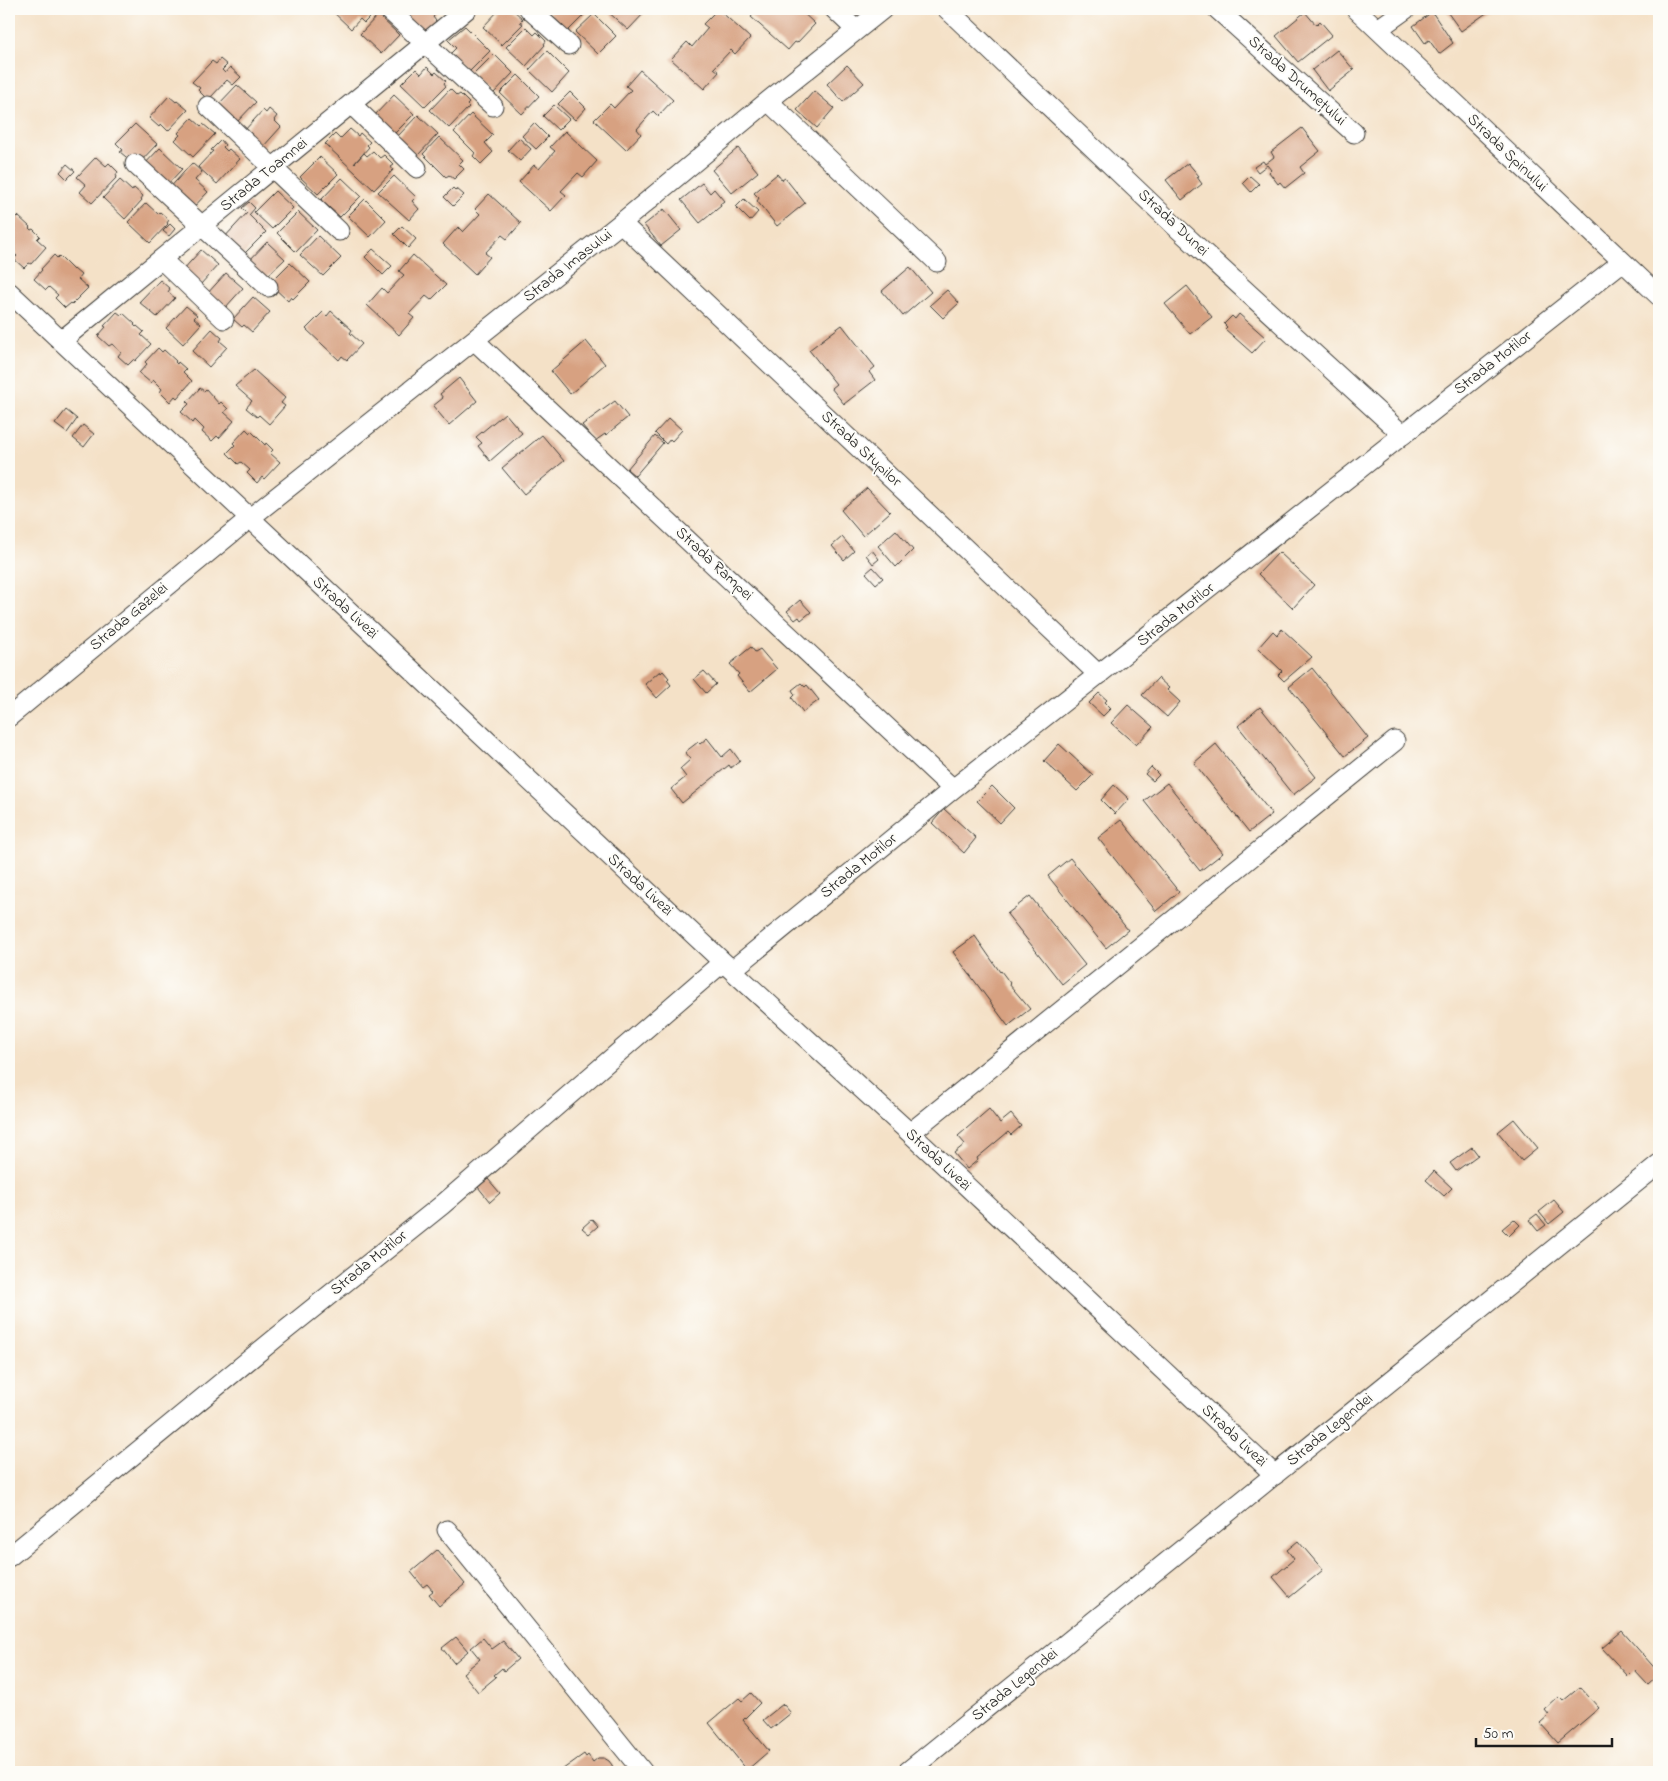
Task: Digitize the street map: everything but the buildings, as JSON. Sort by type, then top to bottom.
[{"type":"street","points":[[388,9],[493,106]]},
{"type":"street","name":"Strada Toamnei","points":[[61,341],[467,9]]},
{"type":"street","points":[[529,9],[569,45]]},
{"type":"street","points":[[834,9],[856,30]]},
{"type":"street","name":"Strada Imasului","points":[[250,518],[621,223],[883,9]]},
{"type":"street","name":"Strada Dunei","points":[[947,9],[1176,227],[1403,435]]},
{"type":"street","name":"Strada Drumețului","points":[[1218,9],[1354,132]]},
{"type":"street","name":"Strada Spinului","points":[[1356,9],[1659,296]]},
{"type":"street","points":[[1378,30],[1406,9]]},
{"type":"street","points":[[768,101],[937,262]]},
{"type":"street","points":[[351,104],[417,168]]},
{"type":"street","points":[[208,106],[339,231]]},
{"type":"street","points":[[135,164],[268,287]]},
{"type":"street","name":"Strada Stupilor","points":[[621,223],[1099,675]]},
{"type":"street","points":[[161,260],[224,319]]},
{"type":"street","name":"Strada Motilor","points":[[9,1557],[277,1337],[442,1205],[727,966],[1622,262]]},
{"type":"street","name":"Strada Livezi","points":[[9,292],[727,966],[910,1133],[1275,1475]]},
{"type":"street","name":"Strada Rampei","points":[[474,340],[953,789]]},
{"type":"street","name":"Strada Gazelei","points":[[9,717],[250,518]]},
{"type":"street","points":[[910,1133],[1395,741]]},
{"type":"street","name":"Strada Legendei","points":[[912,1771],[1659,1164]]},
{"type":"street","points":[[447,1530],[643,1772]]}]
